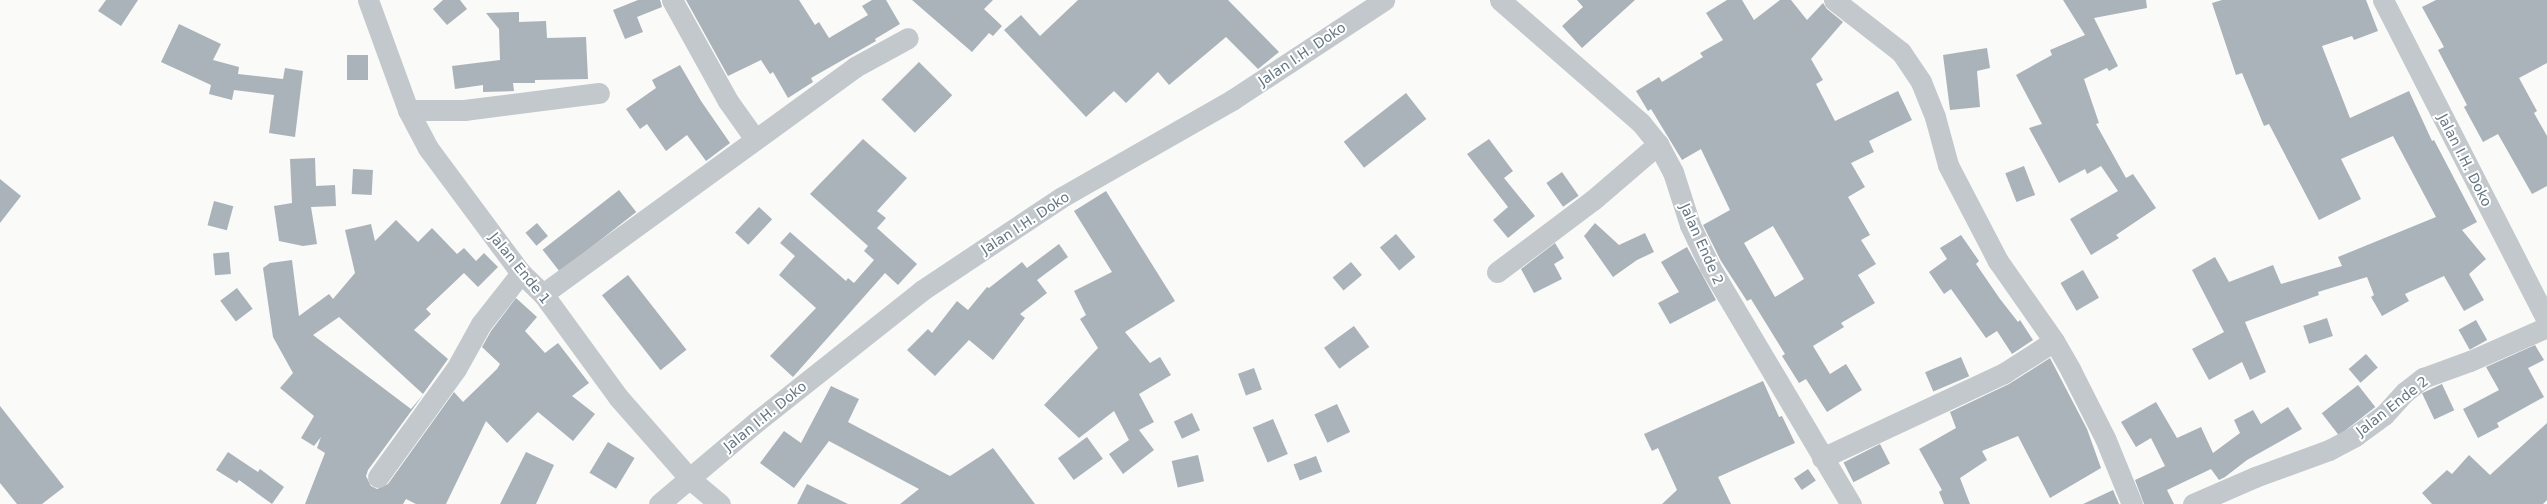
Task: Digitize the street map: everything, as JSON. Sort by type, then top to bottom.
[{"type":"street","name":"Jalan Ende 1","points":[[368,0],[408,110],[428,148],[521,273],[543,294],[618,397],[690,479],[720,504]]},
{"type":"street","points":[[672,0],[678,15],[728,101],[755,139]]},
{"type":"street","name":"Jalan I.H. Doko","points":[[659,504],[756,422],[921,291],[1062,197],[1232,100],[1384,0]]},
{"type":"street","name":"Jalan Ende 2","points":[[1500,0],[1640,123],[1658,144],[1673,172],[1690,225],[1710,267],[1822,458],[1851,504]]},
{"type":"street","points":[[1834,0],[1901,52],[1921,82],[1935,117],[1952,172],[1998,261],[2054,341],[2105,438],[2132,504]]},
{"type":"street","name":"Jalan I.H. Doko","points":[[2383,0],[2545,309]]},
{"type":"street","points":[[543,294],[855,67],[908,38]]},
{"type":"street","points":[[408,110],[464,110],[599,94]]},
{"type":"street","points":[[1497,272],[1593,200],[1658,144]]},
{"type":"street","points":[[378,477],[456,369],[481,324],[521,273]]},
{"type":"street","name":"Jalan Ende 2","points":[[2193,504],[2256,477],[2329,450],[2355,436],[2384,415],[2405,392],[2424,378],[2470,361],[2547,327]]},
{"type":"street","points":[[1822,458],[2004,373],[2054,341]]},
{"type":"building","points":[[106,0],[138,0],[121,26],[98,11]]},
{"type":"building","points":[[443,0],[460,0],[467,9],[447,25],[433,9]]},
{"type":"building","points":[[638,0],[660,0],[662,7],[637,17],[643,32],[625,39],[613,10]]},
{"type":"building","points":[[686,0],[799,0],[815,25],[819,22],[829,38],[868,15],[862,6],[872,0],[886,0],[900,24],[875,39],[876,41],[811,78],[813,82],[788,98],[773,72],[770,74],[761,60],[728,76]]},
{"type":"building","points":[[912,0],[993,0],[984,9],[1002,26],[993,36],[989,33],[972,52]]},
{"type":"building","points":[[1078,0],[1228,0],[1279,52],[1258,69],[1226,37],[1169,85],[1158,72],[1126,103],[1114,91],[1086,117],[1004,30],[1021,15],[1040,36]]},
{"type":"building","points":[[1577,0],[1635,0],[1582,48],[1562,26],[1583,7]]},
{"type":"building","points":[[1727,0],[1742,0],[1754,20],[1780,0],[1791,0],[1807,20],[1823,3],[1827,9],[1843,22],[1811,59],[1823,80],[1816,84],[1835,121],[1898,91],[1912,120],[1869,141],[1874,152],[1851,163],[1865,187],[1848,197],[1870,235],[1861,240],[1876,264],[1858,275],[1875,303],[1841,323],[1844,327],[1813,346],[1830,374],[1846,364],[1862,390],[1827,412],[1806,379],[1799,383],[1782,356],[1785,354],[1751,299],[1747,301],[1721,261],[1703,225],[1730,210],[1701,149],[1682,160],[1651,109],[1648,111],[1636,91],[1659,77],[1662,82],[1703,57],[1700,53],[1723,40],[1706,13]],"holes":[[[1773,226],[1804,279],[1775,297],[1744,243]]]},
{"type":"building","points":[[2063,0],[2146,0],[2147,8],[2094,18],[2118,66],[2109,71],[2107,68],[2084,79],[2099,123],[2096,124],[2126,178],[2133,174],[2156,208],[2116,235],[2119,238],[2091,255],[2070,219],[2118,191],[2101,166],[2087,174],[2085,169],[2059,183],[2029,128],[2042,124],[2016,75],[2052,55],[2050,50],[2085,35]]},
{"type":"building","points":[[2222,0],[2366,0],[2378,31],[2354,40],[2352,36],[2322,46],[2350,118],[2409,91],[2432,141],[2434,140],[2477,222],[2462,230],[2486,259],[2469,274],[2484,300],[2464,311],[2444,276],[2405,294],[2409,301],[2382,316],[2371,297],[2374,295],[2367,277],[2318,292],[2319,295],[2245,322],[2266,372],[2250,380],[2242,362],[2209,380],[2192,349],[2224,332],[2192,270],[2215,257],[2229,282],[2273,265],[2281,284],[2342,266],[2338,257],[2436,217],[2393,136],[2341,159],[2361,199],[2319,220],[2269,124],[2264,126],[2242,73],[2236,75],[2212,3]]},
{"type":"building","points":[[2436,0],[2547,0],[2547,63],[2519,78],[2537,111],[2534,113],[2547,136],[2547,186],[2532,194],[2498,134],[2483,142],[2464,107],[2467,105],[2438,50],[2444,47],[2422,7]]},
{"type":"building","points":[[519,12],[519,22],[546,21],[547,38],[586,37],[588,79],[535,80],[535,83],[513,83],[514,91],[483,92],[483,85],[455,89],[452,66],[500,60],[499,29],[486,13]]},
{"type":"building","points":[[179,24],[221,44],[213,60],[239,67],[238,74],[283,79],[285,68],[303,71],[295,137],[269,133],[274,95],[234,90],[232,100],[209,94],[211,85],[161,62]]},
{"type":"building","points":[[1987,48],[1990,68],[1977,71],[1980,107],[1950,110],[1943,55]]},
{"type":"building","points":[[347,55],[368,55],[368,80],[347,80]]},
{"type":"building","points":[[919,62],[952,95],[915,133],[882,99]]},
{"type":"building","points":[[680,65],[701,101],[730,143],[706,161],[687,135],[666,151],[647,124],[640,129],[626,109],[656,88],[652,80]]},
{"type":"building","points":[[1406,93],[1426,119],[1364,168],[1344,142]]},
{"type":"building","points":[[863,139],[907,178],[877,211],[886,218],[877,228],[917,264],[898,285],[885,273],[793,377],[770,356],[816,308],[779,275],[795,256],[780,243],[790,232],[846,281],[848,278],[854,283],[874,260],[864,251],[868,246],[810,194]]},
{"type":"building","points":[[1489,139],[1513,171],[1504,178],[1535,216],[1508,238],[1493,220],[1508,207],[1467,154]]},
{"type":"building","points":[[315,158],[316,186],[335,185],[336,206],[311,207],[317,244],[303,246],[279,241],[274,206],[292,203],[290,159]]},
{"type":"building","points":[[2024,166],[2035,195],[2016,202],[2005,173]]},
{"type":"building","points":[[353,169],[373,170],[372,195],[352,194]]},
{"type":"building","points":[[1562,172],[1579,196],[1563,207],[1546,183]]},
{"type":"building","points":[[0,179],[21,196],[0,223]]},
{"type":"building","points":[[619,190],[636,212],[560,272],[543,250]]},
{"type":"building","points":[[1106,191],[1175,301],[1125,332],[1150,363],[1160,357],[1171,375],[1139,394],[1154,422],[1139,430],[1154,450],[1123,474],[1109,454],[1129,440],[1114,411],[1079,438],[1044,405],[1098,348],[1080,319],[1086,315],[1074,291],[1112,272],[1074,211]]},
{"type":"building","points":[[214,201],[233,206],[227,230],[208,225]]},
{"type":"building","points":[[759,207],[772,219],[748,245],[735,233]]},
{"type":"building","points":[[396,220],[418,242],[432,228],[457,254],[464,248],[476,261],[484,253],[498,267],[478,287],[464,273],[426,309],[431,314],[414,330],[448,359],[423,394],[339,317],[313,335],[411,409],[423,395],[368,470],[366,476],[371,486],[377,489],[388,484],[454,392],[463,402],[497,369],[500,364],[482,347],[491,331],[516,298],[537,317],[525,331],[545,353],[558,343],[589,383],[572,396],[595,414],[573,441],[538,412],[507,443],[486,421],[446,504],[416,504],[406,499],[403,504],[305,504],[325,453],[317,448],[321,437],[314,446],[301,438],[314,416],[280,388],[293,373],[273,337],[263,268],[270,263],[292,260],[299,316],[329,294],[333,299],[355,273],[345,230],[371,224],[375,241]]},
{"type":"building","points":[[537,223],[548,236],[536,246],[526,233]]},
{"type":"building","points":[[1595,223],[1619,245],[1645,233],[1654,252],[1637,260],[1613,277],[1584,236]]},
{"type":"building","points":[[1396,234],[1415,257],[1399,270],[1380,247]]},
{"type":"building","points":[[1961,235],[1979,261],[1976,264],[2000,299],[2018,322],[2020,320],[2033,340],[2012,354],[1997,331],[1986,338],[1951,289],[1944,294],[1929,272],[1947,259],[1940,248]]},
{"type":"building","points":[[1555,243],[1564,258],[1554,264],[1562,279],[1534,293],[1521,269]]},
{"type":"building","points":[[1059,244],[1068,257],[1037,280],[1047,293],[1020,314],[1025,318],[993,360],[969,340],[935,376],[907,350],[928,329],[932,333],[957,301],[968,310],[987,287],[989,288],[1022,262],[1027,268]]},
{"type":"building","points":[[1687,247],[1716,300],[1670,324],[1658,303],[1679,292],[1661,262]]},
{"type":"building","points":[[229,252],[231,274],[215,275],[213,253]]},
{"type":"building","points":[[1351,262],[1362,275],[1344,290],[1333,277]]},
{"type":"building","points":[[2083,270],[2099,298],[2076,311],[2060,283]]},
{"type":"building","points":[[628,275],[686,350],[660,370],[602,295]]},
{"type":"building","points":[[237,288],[253,309],[236,321],[220,301]]},
{"type":"building","points":[[2327,318],[2333,336],[2309,344],[2303,326]]},
{"type":"building","points":[[2476,320],[2487,340],[2470,350],[2459,330]]},
{"type":"building","points":[[1354,326],[1369,347],[1339,369],[1324,348]]},
{"type":"building","points":[[2535,345],[2544,360],[2528,368],[2544,397],[2497,423],[2499,427],[2478,438],[2463,409],[2499,390],[2486,367]]},
{"type":"building","points":[[2366,354],[2378,368],[2360,383],[2349,369]]},
{"type":"building","points":[[1961,357],[1969,376],[1933,392],[1925,372]]},
{"type":"building","points":[[2050,358],[2087,429],[2101,468],[2050,498],[2018,436],[1982,451],[1987,460],[1960,478],[1970,504],[1944,504],[1939,492],[1942,490],[1919,449],[1956,428],[1950,412],[2009,384]]},
{"type":"building","points":[[1254,368],[1262,390],[1246,395],[1238,374]]},
{"type":"building","points":[[1763,381],[1779,417],[1782,416],[1795,443],[1718,477],[1731,504],[1662,504],[1677,490],[1658,448],[1652,451],[1644,434]]},
{"type":"building","points":[[2442,384],[2454,410],[2434,420],[2422,393]]},
{"type":"building","points":[[2358,385],[2375,407],[2339,435],[2322,413]]},
{"type":"building","points":[[831,386],[859,399],[848,422],[950,476],[993,448],[1035,504],[900,504],[919,489],[829,441],[794,488],[760,463],[784,431],[801,443]]},
{"type":"building","points":[[2156,402],[2177,438],[2201,427],[2213,453],[2240,433],[2234,420],[2253,410],[2261,424],[2288,407],[2302,429],[2247,460],[2219,480],[2211,469],[2167,490],[2174,504],[2144,504],[2135,480],[2165,466],[2151,438],[2136,447],[2121,422]]},
{"type":"building","points":[[1337,404],[1350,432],[1327,443],[1314,415]]},
{"type":"building","points":[[0,406],[64,487],[42,504],[17,504],[0,483]]},
{"type":"building","points":[[1192,413],[1200,430],[1182,439],[1174,421]]},
{"type":"building","points":[[1273,419],[1288,454],[1268,463],[1253,428]]},
{"type":"building","points":[[2547,423],[2547,500],[2543,504],[2432,504],[2422,493],[2447,470],[2452,474],[2469,455],[2490,475]]},
{"type":"building","points":[[1087,437],[1103,459],[1074,480],[1058,458]]},
{"type":"building","points":[[608,442],[635,458],[616,489],[589,473]]},
{"type":"building","points":[[1880,444],[1890,464],[1853,482],[1843,463]]},
{"type":"building","points":[[228,452],[258,472],[260,469],[284,487],[272,504],[239,480],[237,483],[216,470]]},
{"type":"building","points":[[526,452],[554,465],[536,504],[500,504]]},
{"type":"building","points":[[1198,455],[1204,481],[1178,487],[1172,461]]},
{"type":"building","points":[[1316,456],[1322,472],[1300,480],[1294,465]]},
{"type":"building","points":[[1808,469],[1816,481],[1802,490],[1794,479]]},
{"type":"building","points":[[807,484],[848,504],[797,504]]},
{"type":"building","points":[[2113,490],[2119,504],[2083,504]]}]
